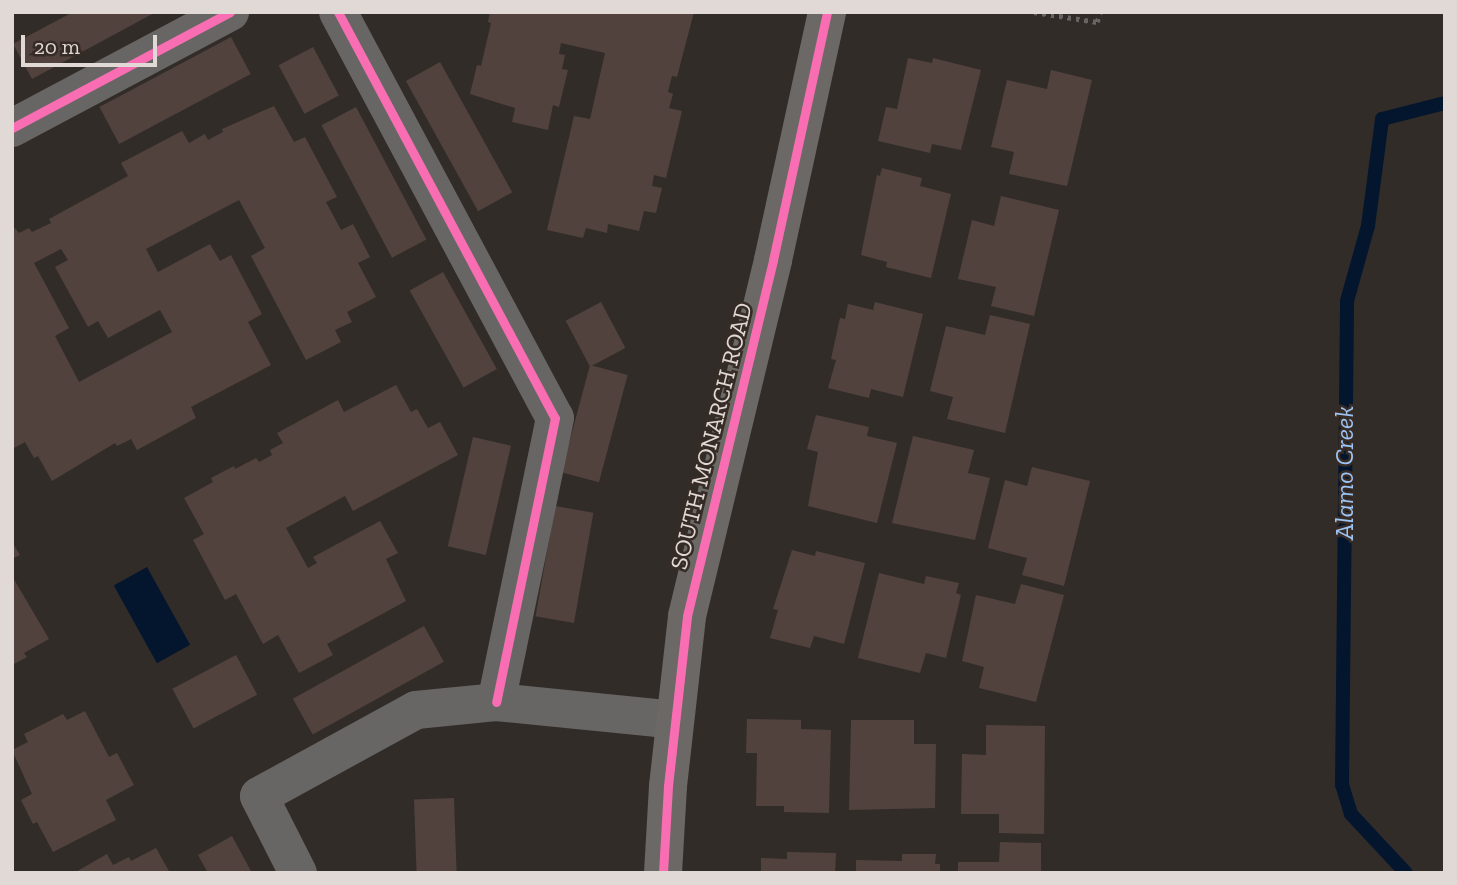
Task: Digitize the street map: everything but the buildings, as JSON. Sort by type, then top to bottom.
[{"type":"street","points":[[12,128],[230,12]]},
{"type":"street","points":[[338,12],[555,418],[496,702]]},
{"type":"street","name":"SOUTH MONARCH ROAD","points":[[663,873],[675,720],[687,616],[773,260],[827,12]]},
{"type":"street","points":[[298,873],[259,796],[416,710],[496,702],[675,720]]},
{"type":"path","points":[[1034,12],[1097,22],[1100,12]]},
{"type":"water","points":[[147,567],[190,645],[157,663],[114,585]]},
{"type":"waterway","name":"Alamo Creek","points":[[1406,873],[1351,814],[1342,785],[1347,301],[1368,226],[1382,119],[1445,103]]},
{"type":"cycle path","points":[[12,128],[230,12]]},
{"type":"cycle path","points":[[338,12],[555,418],[496,702]]},
{"type":"cycle path","points":[[663,873],[668,786],[687,616],[773,260],[827,12]]}]
